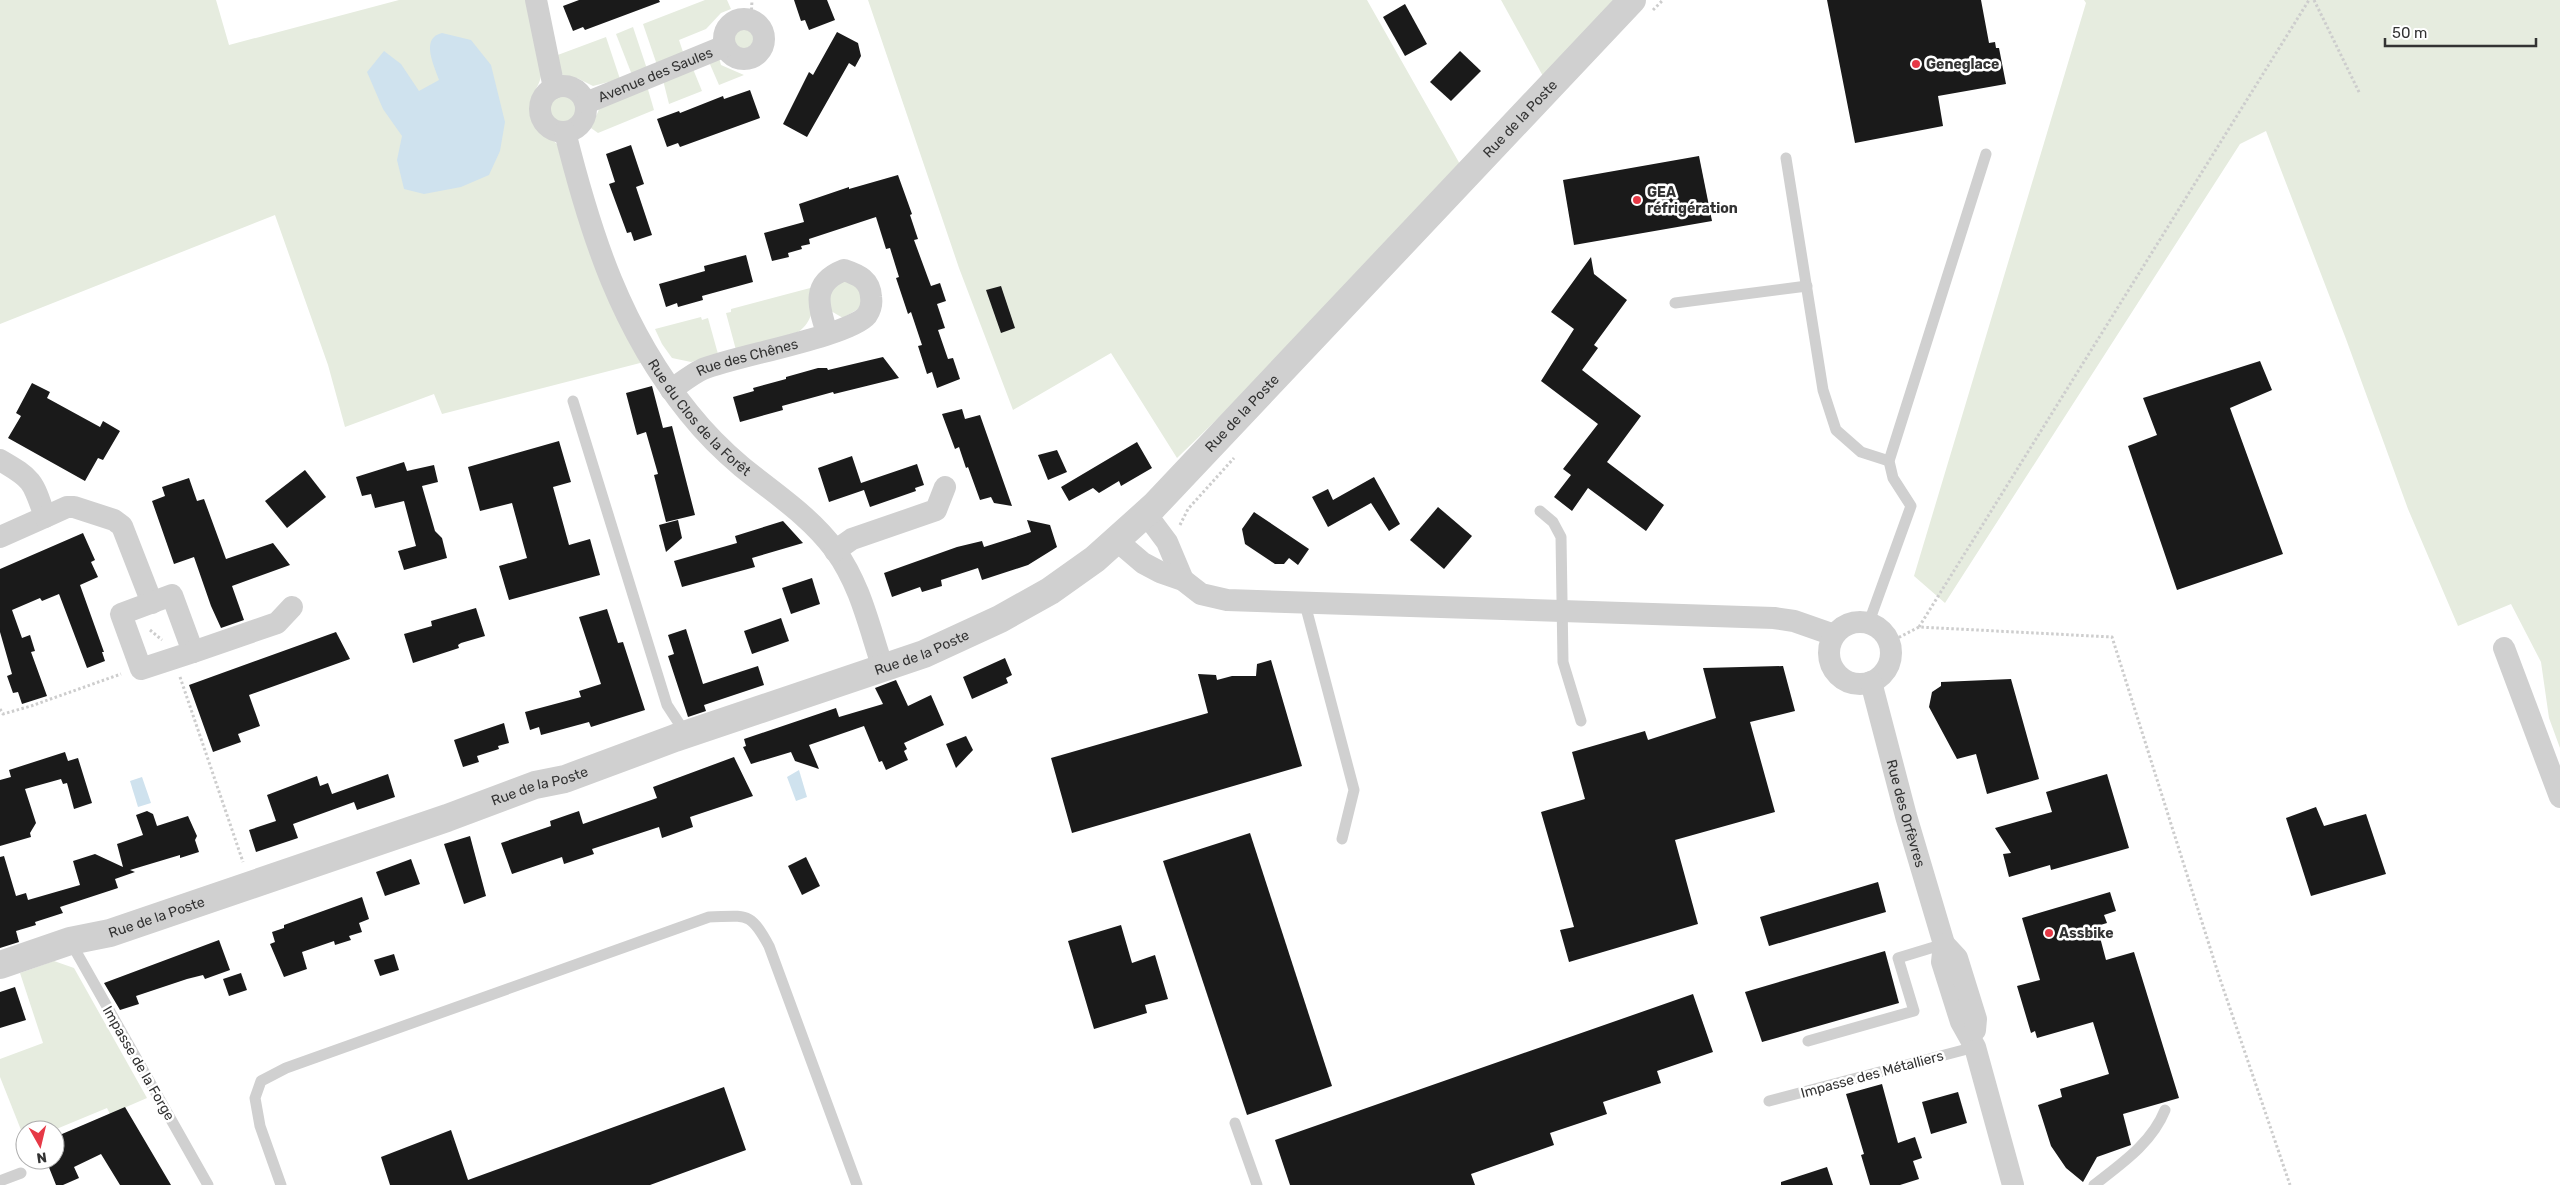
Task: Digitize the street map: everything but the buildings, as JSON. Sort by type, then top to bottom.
[{"type":"street","points":[[536,0],[554,88]]},
{"type":"street","name":"Rue de la Poste","points":[[0,966],[70,942],[110,933],[447,818],[535,785],[565,779],[686,734],[924,654],[1025,606],[1070,578],[1146,514],[1632,0]]},
{"type":"street","name":"Avenue des Saules","points":[[751,10],[764,34],[764,41],[758,53],[746,59],[740,59],[733,56],[725,46],[724,40],[727,27],[751,10]]},
{"type":"street","name":"Avenue des Saules","points":[[586,103],[725,46]]},
{"type":"street","points":[[562,86],[577,90],[586,103],[584,119],[580,126],[566,132],[551,129],[542,118],[540,111],[544,97],[554,88],[562,86]]},
{"type":"street","name":"Rue du Clos de la Forêt","points":[[566,132],[592,233],[610,277],[652,364],[671,390],[714,441],[810,522],[835,551],[861,598],[883,668]]},
{"type":"street","name":"Rue des Chênes","points":[[671,390],[702,369],[827,333]]},
{"type":"street","points":[[0,460],[29,478],[35,487],[46,517]]},
{"type":"street","points":[[835,551],[852,539],[936,510],[945,487]]},
{"type":"street","points":[[0,537],[68,507],[74,507],[114,520],[122,526],[143,606]]},
{"type":"street","points":[[1146,514],[1167,542],[1183,580]]},
{"type":"street","points":[[1116,540],[1143,563],[1160,572],[1183,580],[1201,594],[1214,598],[1306,604],[1774,618],[1794,622],[1834,635]]},
{"type":"street","points":[[183,655],[172,595],[122,614],[141,669],[183,655],[277,623],[292,607]]},
{"type":"street","points":[[1869,622],[1885,633],[1890,642],[1891,661],[1883,674],[1871,682],[1852,683],[1843,679],[1836,672],[1828,654],[1834,635],[1849,623],[1869,622]]},
{"type":"street","points":[[2504,648],[2560,797]]},
{"type":"street","name":"Rue des Orfèvres","points":[[1871,682],[1906,816],[1944,944],[1957,958],[1976,1019],[1975,1047],[2013,1185]]},
{"type":"lane","points":[[1869,622],[1911,506],[1893,478],[1889,461],[1986,154]]},
{"type":"lane","points":[[1786,158],[1823,390],[1836,430],[1861,452],[1889,461]]},
{"type":"lane","points":[[1675,303],[1807,286]]},
{"type":"lane","points":[[573,401],[666,705],[686,734]]},
{"type":"lane","points":[[1540,511],[1553,522],[1561,537],[1563,662],[1581,721]]},
{"type":"lane","points":[[1306,604],[1354,790],[1342,840]]},
{"type":"lane","points":[[281,1185],[260,1126],[255,1098],[261,1081],[286,1068],[709,918],[742,917],[757,924],[769,946],[857,1185]]},
{"type":"lane","name":"Impasse de la Forge","points":[[70,942],[208,1185]]},
{"type":"lane","points":[[1808,1041],[1914,1011],[1898,958],[1944,944]]},
{"type":"lane","name":"Impasse des Métalliers","points":[[1769,1101],[1975,1047]]},
{"type":"lane","points":[[2094,1185],[2135,1152],[2160,1123],[2165,1110]]},
{"type":"lane","points":[[1235,1123],[1257,1185]]},
{"type":"lane","points":[[0,1181],[21,1173]]},
{"type":"path","points":[[1919,627],[2309,0]]},
{"type":"path","points":[[2314,0],[2360,94]]},
{"type":"path","points":[[1179,527],[1181,533]]},
{"type":"path","points":[[143,606],[139,622],[183,655],[250,884]]},
{"type":"path","points":[[1890,642],[1919,627],[2112,637],[2219,976],[2290,1185]]},
{"type":"path","points":[[0,710],[3,714],[31,706],[128,672]]},
{"type":"shaded area","points":[[0,0],[216,0],[229,45],[399,0],[527,0],[541,73],[540,82],[530,105],[530,113],[536,125],[559,146],[644,362],[442,414],[434,394],[345,427],[328,365],[275,215],[0,324]]},
{"type":"shaded area","points":[[705,0],[727,0],[731,9],[721,13],[706,29],[679,40],[684,55],[657,65],[643,24]]},
{"type":"shaded area","points":[[868,0],[1367,0],[1461,166],[1323,317],[1177,458],[1111,353],[1013,410],[959,268]]},
{"type":"shaded area","points":[[1501,0],[1617,0],[1544,78]]},
{"type":"shaded area","points":[[2084,0],[2560,0],[2560,748],[2549,718],[2541,662],[2511,604],[2458,626],[2408,509],[2346,339],[2266,131],[2240,144],[1945,603],[1914,576],[2086,3]]},
{"type":"shaded area","points":[[633,27],[647,69],[632,75],[616,34]]},
{"type":"shaded area","points":[[743,28],[751,31],[754,39],[751,47],[743,50],[735,47],[732,39],[735,31]]},
{"type":"shaded area","points":[[606,37],[620,79],[593,86],[577,78],[563,76],[555,56]]},
{"type":"shaded area","points":[[719,58],[721,65],[744,75],[719,85],[709,62]]},
{"type":"shaded area","points":[[693,69],[702,91],[669,104],[663,80]]},
{"type":"shaded area","points":[[647,86],[654,110],[598,133],[591,128],[600,107]]},
{"type":"shaded area","points":[[563,94],[569,95],[577,103],[577,115],[569,123],[563,124],[557,123],[549,115],[548,109],[549,103],[557,95]]},
{"type":"shaded area","points":[[841,279],[858,284],[863,306],[843,318],[831,311],[827,293]]},
{"type":"shaded area","points":[[814,287],[812,312],[803,328],[798,332],[736,350],[726,313],[731,312],[731,309]]},
{"type":"shaded area","points":[[701,317],[702,320],[708,318],[718,354],[691,362],[672,358],[662,344],[655,329]]},
{"type":"shaded area","points":[[54,961],[74,968],[147,1098],[110,1114],[107,1108],[65,1125],[65,1120],[17,1120],[0,1077],[0,1059],[43,1043],[20,973]]},
{"type":"water","points":[[442,33],[471,40],[491,65],[505,122],[500,151],[489,175],[461,187],[424,194],[404,189],[397,160],[402,136],[383,109],[367,72],[384,51],[401,64],[419,91],[439,80],[430,53],[430,46],[435,36]]},
{"type":"water","points":[[799,770],[807,797],[796,801],[787,777]]},
{"type":"water","points":[[142,777],[151,803],[138,807],[130,781]]},
{"type":"place","name":"Geneglace","points":[[1916,64]]},
{"type":"place","name":"GEA réfrigération","points":[[1637,200]]},
{"type":"place","name":"Assbike","points":[[2049,933]]}]
